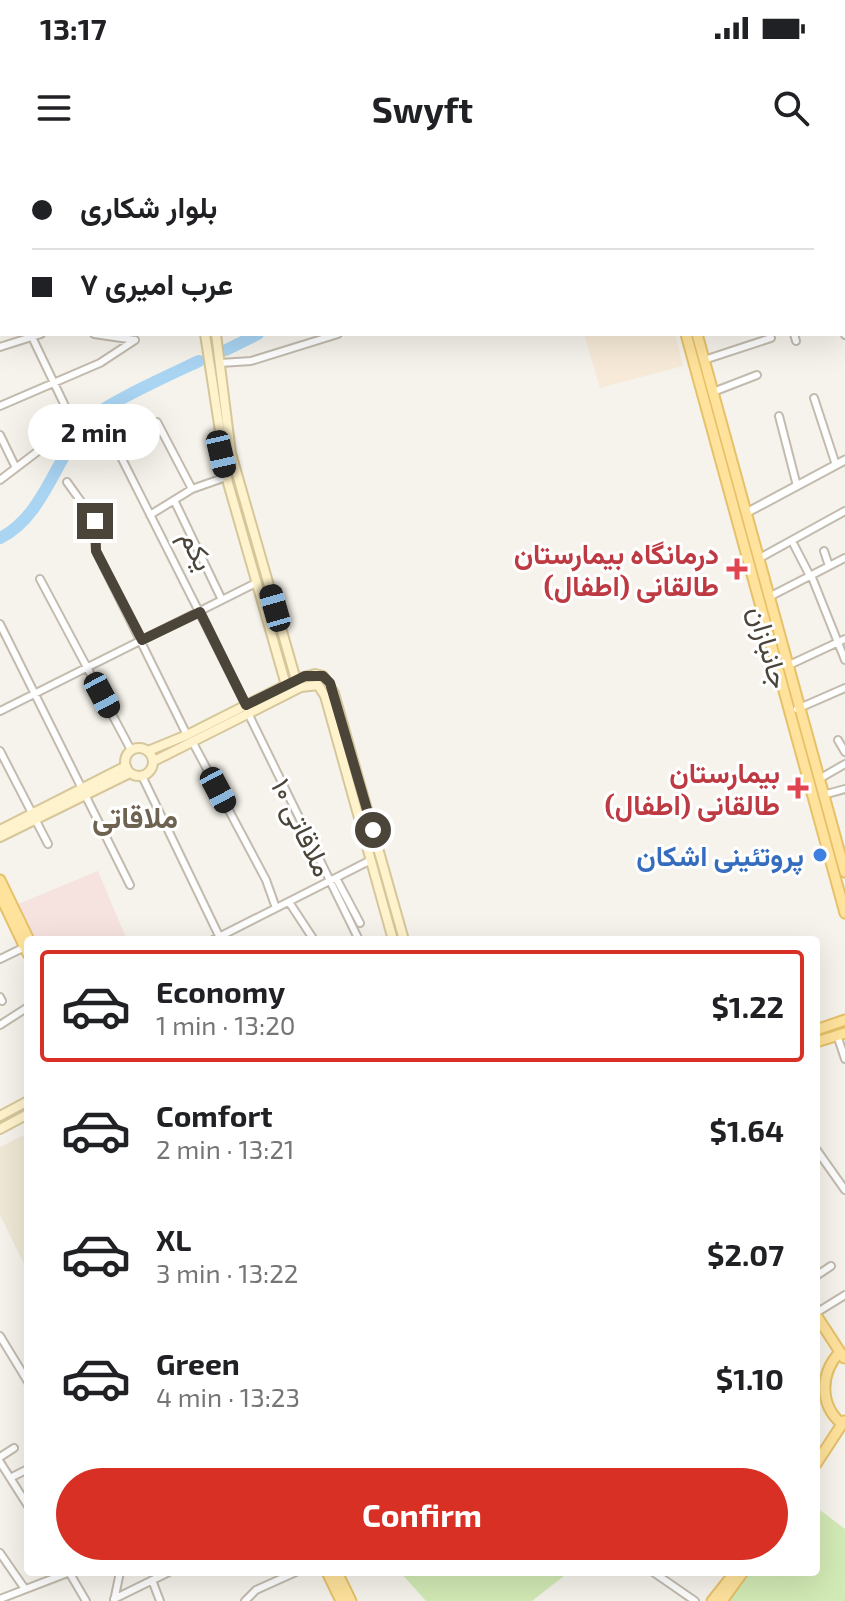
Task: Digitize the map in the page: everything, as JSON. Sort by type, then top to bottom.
[{"type":"main road","points":[[205,336],[226,477],[256,583],[287,669],[296,680]]},
{"type":"main road","points":[[216,336],[237,480],[290,688]]},
{"type":"main road","name":"جانبازان","points":[[687,336],[788,712],[841,886],[845,913]]},
{"type":"main road","name":"جانبازان","points":[[698,336],[845,872]]},
{"type":"main road","points":[[716,450],[727,446]]},
{"type":"main road","points":[[290,688],[296,680],[315,674],[323,676],[334,693],[403,936]]},
{"type":"main road","points":[[128,769],[142,776],[151,770],[154,761],[190,738],[290,688],[309,684],[322,689],[392,936]]},
{"type":"main road","points":[[128,769],[131,750],[148,751],[190,738]]},
{"type":"main road","points":[[148,751],[154,761]]},
{"type":"main road","points":[[0,830],[128,769]]},
{"type":"main road","points":[[0,837],[33,816]]},
{"type":"main road","points":[[0,880],[24,940]]},
{"type":"main road","points":[[0,895],[24,941]]},
{"type":"main road","points":[[820,1029],[845,1020]]},
{"type":"main road","points":[[820,1041],[841,1034]]},
{"type":"main road","points":[[0,1116],[24,1103]]},
{"type":"main road","points":[[0,1129],[24,1116]]},
{"type":"main road","points":[[820,1320],[843,1356],[832,1373],[829,1393],[835,1411],[844,1422],[820,1458]]},
{"type":"main road","points":[[329,1576],[341,1601]]},
{"type":"main road","points":[[339,1576],[351,1601]]},
{"type":"main road","points":[[712,1601],[732,1576]]},
{"type":"main road","points":[[722,1601],[740,1576]]},
{"type":"street","points":[[0,339],[2,347],[35,336]]},
{"type":"street","points":[[0,406],[100,363],[135,340],[108,336]]},
{"type":"street","points":[[220,363],[251,361],[332,336]]},
{"type":"street","points":[[32,337],[66,408]]},
{"type":"street","points":[[704,360],[771,338]]},
{"type":"street","points":[[713,392],[757,375]]},
{"type":"street","points":[[814,398],[836,465]]},
{"type":"street","points":[[779,416],[797,486]]},
{"type":"street","name":"۱۰ ملاقاتی","points":[[192,489],[157,422],[114,443],[358,936]]},
{"type":"street","points":[[0,435],[16,468]]},
{"type":"street","points":[[0,480],[50,442]]},
{"type":"street","points":[[746,513],[845,460]]},
{"type":"street","points":[[150,515],[192,489],[226,477]]},
{"type":"street","points":[[67,482],[95,521],[96,551],[266,880],[276,908]]},
{"type":"street","name":"یکم","points":[[174,500],[222,600]]},
{"type":"street","points":[[758,559],[845,511]]},
{"type":"street","points":[[794,545],[842,640],[845,660]]},
{"type":"street","points":[[824,551],[829,566]]},
{"type":"street","points":[[769,597],[845,558]]},
{"type":"street","points":[[40,579],[131,750]]},
{"type":"street","points":[[0,711],[256,583]]},
{"type":"street","points":[[0,624],[130,885]]},
{"type":"street","points":[[787,666],[842,640]]},
{"type":"street","points":[[788,712],[843,689],[845,698]]},
{"type":"street","points":[[838,740],[845,752]]},
{"type":"street","points":[[0,751],[48,844]]},
{"type":"street","points":[[819,779],[845,764]]},
{"type":"street","points":[[142,776],[217,936]]},
{"type":"street","points":[[823,795],[845,789]]},
{"type":"street","points":[[833,831],[845,827]]},
{"type":"street","points":[[224,936],[371,860]]},
{"type":"street","points":[[334,878],[358,936]]},
{"type":"street","points":[[334,878],[360,923]]},
{"type":"street","points":[[289,902],[311,936]]},
{"type":"street","points":[[0,959],[24,948]]},
{"type":"street","points":[[0,1025],[24,1010]]},
{"type":"street","points":[[841,1034],[845,1059]]},
{"type":"street","points":[[820,1155],[845,1190]]},
{"type":"street","points":[[820,1273],[831,1266]]},
{"type":"street","points":[[820,1311],[845,1295]]},
{"type":"street","points":[[0,1336],[24,1375]]},
{"type":"street","points":[[14,1448],[0,1459],[24,1495]]},
{"type":"street","points":[[10,1478],[24,1471]]},
{"type":"street","points":[[0,1553],[25,1589]]},
{"type":"street","points":[[0,1599],[59,1576]]},
{"type":"street","points":[[72,1576],[86,1601]]},
{"type":"street","points":[[114,1600],[119,1576]]},
{"type":"street","points":[[114,1600],[160,1576]]},
{"type":"street","points":[[245,1601],[256,1590],[287,1576]]},
{"type":"street","points":[[659,1576],[695,1601]]},
{"type":"street","points":[[152,1580],[160,1601]]},
{"type":"shaded area","points":[[585,336],[676,336],[683,366],[600,388]]},
{"type":"shaded area","points":[[98,871],[125,936],[34,936],[18,904]]},
{"type":"shaded area","points":[[24,1135],[24,1264],[0,1215],[0,1147]]},
{"type":"green space","points":[[820,1510],[845,1529],[845,1601],[727,1601],[745,1576],[820,1576]]},
{"type":"green space","points":[[404,1576],[564,1576],[532,1601],[426,1601]]},
{"type":"waterway","points":[[226,350],[254,336]]},
{"type":"waterway","points":[[0,538],[28,515],[89,420],[124,397],[199,361]]},
{"type":"place","name":"درمانگاه بیمارستان طالقانی (اطفال)","points":[[737,569]]},
{"type":"place","name":"بیمارستان طالقانی (اطفال)","points":[[798,788]]},
{"type":"place","name":"پروتئینی اشکان","points":[[820,855]]},
{"type":"district","name":"ملاقاتی","points":[[135,816]]},
{"type":"route","points":[[95,521],[96,551],[142,640],[200,612],[246,705],[305,676],[323,676],[330,683],[373,830]]}]
